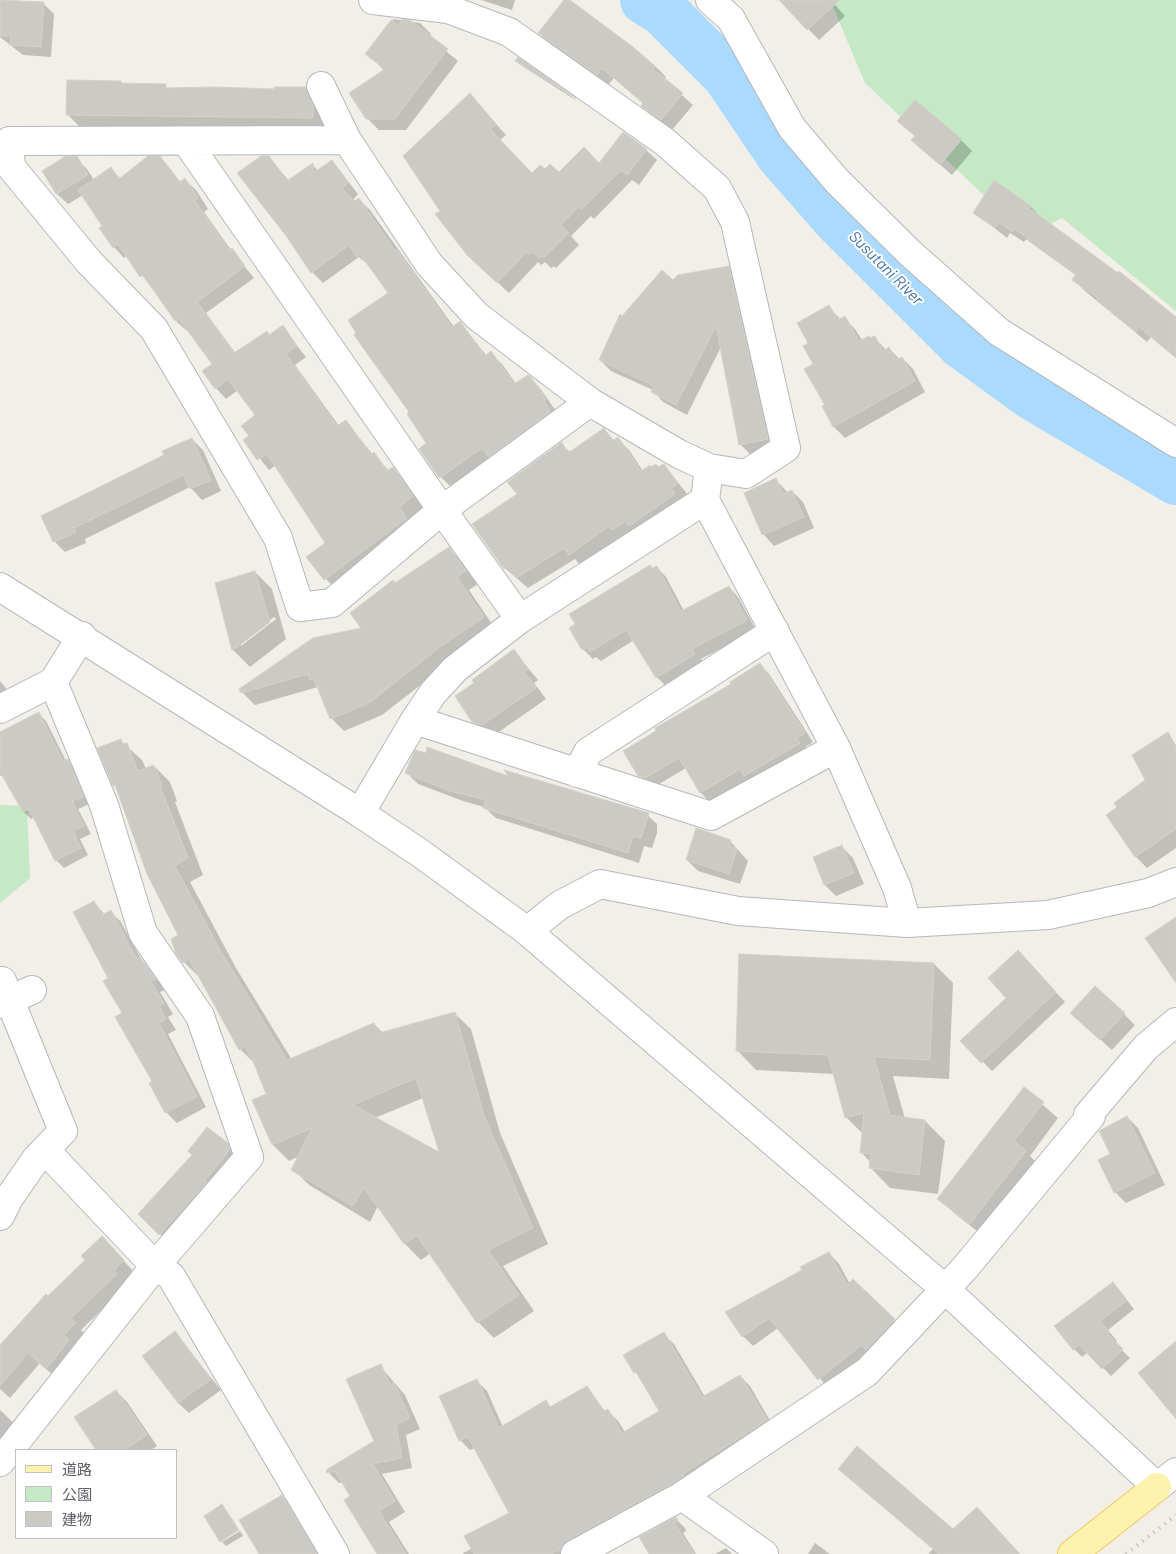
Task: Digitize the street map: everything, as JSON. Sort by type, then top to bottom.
[{"type":"main road","points":[[1072,1554],[1166,1480]]},
{"type":"street","points":[[321,86],[346,140],[429,264],[477,316],[590,402],[679,454],[709,468],[746,474],[786,448],[735,222],[717,188],[665,142],[510,32],[448,9],[372,0]]},
{"type":"street","points":[[710,0],[731,19],[792,128],[837,181],[910,253],[999,332],[1176,443]]},
{"type":"street","points":[[346,140],[9,142],[11,167],[89,262],[154,329],[278,538],[300,607],[332,603],[442,510],[590,402]]},
{"type":"street","points":[[186,141],[442,510],[520,619]]},
{"type":"street","points":[[709,468],[705,500],[836,748],[897,888],[907,923]]},
{"type":"street","points":[[360,813],[415,720],[433,693],[455,669],[520,619],[705,500]]},
{"type":"street","points":[[0,587],[82,636],[360,813],[420,853],[527,931],[1166,1480]]},
{"type":"street","points":[[577,772],[588,752],[775,631]]},
{"type":"street","points":[[0,709],[53,682],[82,636]]},
{"type":"street","points":[[0,1462],[155,1266],[249,1157],[200,1016],[144,933],[104,805],[53,682]]},
{"type":"street","points":[[415,720],[711,816],[836,748]]},
{"type":"street","points":[[527,931],[560,905],[600,884],[738,911],[907,923],[1048,915],[1148,893],[1176,882]]},
{"type":"street","points":[[0,1216],[9,1198],[45,1150],[63,1131],[11,994]]},
{"type":"street","points":[[575,1554],[682,1496],[866,1372],[970,1262],[1091,1116],[1088,1115],[1146,1047],[1176,1022]]},
{"type":"street","points":[[45,1150],[155,1266],[171,1276],[335,1554]]},
{"type":"street","points":[[682,1496],[764,1554]]},
{"type":"green space","points":[[830,0],[1176,0],[1176,311],[1062,218],[1027,236],[865,83]]},
{"type":"green space","points":[[0,805],[27,806],[30,878],[0,903]]},
{"type":"building","points":[[0,0],[44,2],[41,47],[10,45],[11,36],[0,36]]},
{"type":"building","points":[[564,0],[570,0],[633,47],[655,66],[653,69],[683,93],[661,120],[641,106],[643,103],[602,68],[597,75],[538,33]]},
{"type":"building","points":[[779,0],[840,0],[807,30]]},
{"type":"building","points":[[402,19],[410,20],[448,49],[395,119],[366,119],[349,93],[385,69],[365,54],[391,20],[398,25]]},
{"type":"building","points":[[518,57],[576,98],[515,61]]},
{"type":"building","points":[[67,80],[166,84],[166,88],[274,89],[274,87],[306,87],[313,104],[313,118],[66,115]]},
{"type":"building","points":[[470,93],[496,124],[490,129],[532,173],[540,165],[545,169],[550,164],[559,172],[584,147],[599,163],[623,132],[647,149],[627,175],[621,170],[582,209],[579,206],[561,225],[569,233],[544,258],[542,256],[539,258],[533,252],[529,255],[527,252],[497,283],[467,255],[435,214],[440,211],[403,156]]},
{"type":"building","points":[[915,100],[962,139],[940,165],[911,140],[915,136],[897,121]]},
{"type":"building","points":[[66,156],[77,156],[88,175],[56,194],[42,171]]},
{"type":"building","points":[[148,156],[160,156],[180,182],[185,178],[198,198],[195,201],[229,250],[232,248],[245,266],[197,302],[234,353],[267,331],[269,335],[283,325],[297,346],[286,354],[337,426],[346,420],[371,455],[374,452],[387,471],[393,467],[413,496],[399,508],[407,518],[324,580],[306,557],[325,543],[267,454],[257,460],[243,440],[249,436],[241,426],[255,415],[228,379],[215,389],[202,371],[212,364],[179,319],[175,321],[143,275],[140,277],[118,244],[113,248],[99,228],[102,226],[78,190],[111,167],[119,179]]},
{"type":"building","points":[[261,156],[269,156],[287,181],[313,163],[313,173],[332,160],[348,182],[342,189],[355,201],[359,198],[395,251],[397,250],[452,327],[460,321],[485,356],[491,351],[514,384],[528,375],[531,377],[546,400],[544,401],[550,412],[489,457],[482,448],[440,478],[419,449],[426,443],[407,414],[409,412],[354,335],[356,333],[348,320],[388,293],[360,254],[357,257],[349,245],[311,273],[287,237],[237,173]]},
{"type":"building","points":[[994,180],[1118,273],[1119,271],[1176,317],[1176,358],[1139,327],[1136,332],[1096,300],[1098,298],[1072,280],[1076,274],[1015,229],[1013,232],[999,223],[995,228],[973,213]]},
{"type":"building","points":[[729,266],[768,439],[739,445],[716,326],[676,405],[651,392],[654,386],[599,360],[620,314],[622,316],[662,270],[673,280],[678,275]]},
{"type":"building","points":[[829,305],[838,320],[845,316],[859,341],[869,336],[870,338],[875,336],[883,351],[889,347],[896,360],[902,357],[915,381],[833,427],[822,406],[825,405],[804,369],[813,364],[803,346],[808,343],[797,323]]},
{"type":"building","points":[[604,428],[613,441],[618,437],[641,471],[650,465],[651,467],[656,464],[658,467],[664,464],[678,483],[671,488],[675,494],[629,526],[626,521],[612,530],[609,526],[569,555],[564,548],[516,578],[508,567],[504,569],[472,524],[517,494],[507,482],[562,442],[568,453]]},
{"type":"building","points":[[192,438],[211,480],[190,489],[183,475],[74,528],[76,532],[53,542],[41,516],[164,455],[162,451]]},
{"type":"building","points":[[776,478],[783,494],[792,490],[804,517],[762,535],[744,493]]},
{"type":"building","points":[[449,547],[466,571],[457,577],[484,617],[441,646],[369,703],[330,719],[314,679],[310,680],[308,674],[241,693],[239,689],[313,638],[361,628],[350,613],[393,580],[395,583]]},
{"type":"building","points":[[650,565],[652,568],[657,566],[681,611],[729,586],[747,620],[692,649],[695,654],[656,678],[626,630],[590,652],[587,647],[582,650],[569,628],[575,624],[569,614]]},
{"type":"building","points":[[255,571],[270,622],[232,651],[215,583]]},
{"type":"building","points":[[514,649],[528,669],[524,671],[536,688],[482,725],[472,722],[455,696],[474,683],[472,680]]},
{"type":"building","points":[[760,663],[805,733],[797,738],[800,743],[744,776],[740,769],[700,793],[679,758],[645,778],[638,776],[623,751],[656,731],[655,728],[731,684],[730,682]]},
{"type":"building","points":[[39,712],[63,761],[68,759],[84,797],[72,801],[84,826],[73,831],[81,848],[55,861],[29,809],[23,812],[0,772],[0,732]]},
{"type":"building","points":[[1168,732],[1176,746],[1176,829],[1135,857],[1106,815],[1117,807],[1114,803],[1145,780],[1132,755]]},
{"type":"building","points":[[121,739],[123,744],[127,743],[138,771],[154,765],[162,785],[160,786],[188,858],[175,866],[220,950],[287,1060],[374,1023],[379,1033],[455,1012],[484,1116],[533,1228],[488,1250],[519,1295],[477,1323],[417,1236],[404,1244],[364,1188],[353,1206],[291,1170],[312,1128],[272,1145],[252,1100],[266,1094],[255,1066],[245,1046],[239,1050],[189,959],[183,963],[176,954],[171,939],[178,935],[147,874],[115,785],[113,786],[97,748]],"holes":[[[416,1078],[439,1152],[353,1105]]]},
{"type":"building","points":[[427,747],[508,776],[504,770],[649,813],[641,838],[633,836],[628,853],[483,808],[486,800],[450,791],[405,773],[415,750],[426,753]]},
{"type":"building","points":[[696,828],[731,840],[729,846],[737,849],[729,874],[686,860]]},
{"type":"building","points":[[842,845],[854,873],[824,885],[813,857]]},
{"type":"building","points":[[94,901],[102,915],[111,910],[137,959],[140,957],[156,979],[151,981],[164,1004],[159,1006],[166,1019],[159,1023],[197,1097],[165,1113],[149,1083],[152,1081],[115,1017],[122,1013],[103,981],[108,978],[73,912]]},
{"type":"building","points":[[1176,917],[1176,983],[1145,938]]},
{"type":"building","points":[[1018,950],[1056,992],[981,1063],[960,1041],[1006,998],[988,978]]},
{"type":"building","points":[[739,954],[934,963],[930,1060],[874,1057],[890,1115],[925,1120],[919,1175],[869,1168],[871,1154],[860,1153],[864,1113],[845,1118],[828,1055],[736,1051]]},
{"type":"building","points":[[1095,986],[1125,1013],[1100,1040],[1070,1013]]},
{"type":"building","points":[[1024,1087],[1044,1102],[1014,1141],[1026,1151],[970,1224],[937,1199]]},
{"type":"building","points":[[1127,1116],[1155,1173],[1114,1193],[1098,1160],[1110,1154],[1099,1131]]},
{"type":"building","points":[[207,1127],[228,1143],[230,1149],[205,1181],[207,1182],[159,1235],[138,1214],[192,1155],[188,1151]]},
{"type":"building","points":[[102,1236],[124,1260],[114,1270],[117,1274],[71,1318],[76,1323],[64,1335],[69,1340],[46,1369],[28,1353],[0,1386],[0,1345],[46,1294],[48,1296],[85,1260],[81,1256]]},
{"type":"building","points":[[829,1252],[847,1285],[853,1279],[895,1319],[866,1350],[861,1345],[818,1380],[769,1318],[742,1337],[725,1312],[802,1270],[800,1267]]},
{"type":"building","points":[[1113,1282],[1127,1300],[1100,1321],[1110,1332],[1108,1334],[1123,1349],[1102,1369],[1079,1345],[1073,1350],[1054,1326]]},
{"type":"building","points":[[175,1331],[211,1379],[178,1403],[142,1356]]},
{"type":"building","points":[[664,1332],[702,1397],[740,1375],[767,1420],[683,1474],[684,1476],[674,1483],[568,1540],[561,1549],[551,1554],[474,1554],[464,1536],[509,1513],[468,1437],[459,1441],[439,1396],[477,1379],[499,1428],[546,1400],[550,1407],[587,1386],[604,1411],[608,1409],[622,1433],[659,1411],[636,1372],[634,1373],[623,1355]]},
{"type":"building","points":[[1176,1341],[1176,1419],[1138,1373]]},
{"type":"building","points":[[381,1364],[390,1385],[394,1383],[410,1418],[396,1425],[402,1458],[373,1464],[395,1501],[379,1511],[406,1554],[377,1554],[344,1500],[350,1496],[335,1471],[327,1473],[326,1470],[374,1441],[346,1379]]},
{"type":"building","points":[[116,1390],[147,1435],[126,1449],[95,1449],[74,1417]]},
{"type":"building","points":[[857,1446],[953,1529],[977,1507],[1020,1554],[939,1554],[838,1469]]},
{"type":"building","points":[[282,1495],[317,1554],[259,1554],[239,1520]]},
{"type":"building","points":[[222,1504],[239,1530],[220,1542],[204,1516]]},
{"type":"building","points":[[676,1517],[678,1521],[674,1523],[694,1554],[649,1554],[639,1537]]},
{"type":"waterway","name":"Susutani River","points":[[645,0],[663,11],[727,75],[781,155],[838,220],[962,344],[1032,395],[1176,480]]},
{"type":"railway","points":[[1126,1554],[1176,1515]]}]
